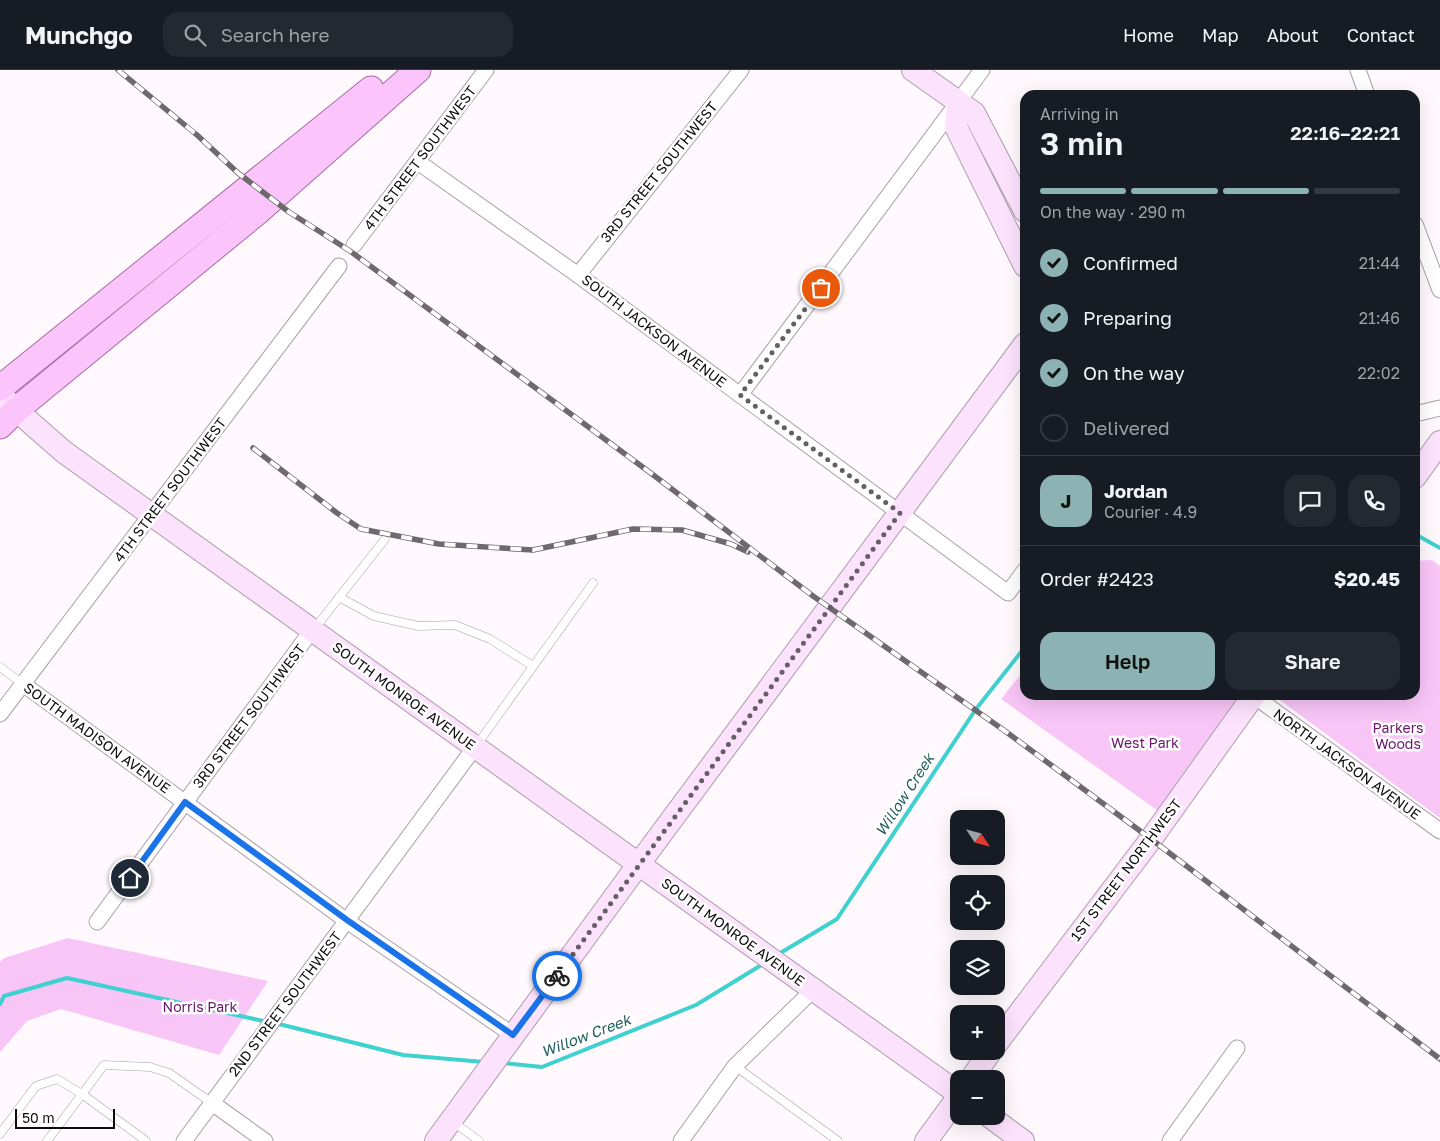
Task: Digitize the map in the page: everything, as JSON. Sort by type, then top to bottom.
[{"type":"main road","points":[[0,388],[394,70]]},
{"type":"main road","points":[[5,410],[260,210],[418,70]]},
{"type":"main road","points":[[913,70],[958,104],[974,113],[1020,200]]},
{"type":"main road","points":[[958,104],[956,127],[1020,256]]},
{"type":"main road","points":[[436,1141],[638,865],[1020,351]]},
{"type":"main road","name":"SOUTH MONROE AVENUE","points":[[5,410],[950,1089]]},
{"type":"main road","points":[[1420,470],[1440,442]]},
{"type":"main road","name":"1ST STREET NORTHWEST","points":[[1005,1032],[1151,839],[1251,700]]},
{"type":"main road","points":[[926,1141],[950,1108]]},
{"type":"main road","points":[[1001,1125],[1023,1141]]},
{"type":"street","name":"4TH STREET SOUTHWEST","points":[[354,246],[486,70]]},
{"type":"street","name":"3RD STREET SOUTHWEST","points":[[578,275],[741,70]]},
{"type":"street","points":[[740,395],[982,70]]},
{"type":"street","points":[[1358,70],[1365,90]]},
{"type":"street","name":"SOUTH JACKSON AVENUE","points":[[418,162],[578,275],[1008,593],[1020,577]]},
{"type":"street","points":[[1420,237],[1440,290]]},
{"type":"street","name":"4TH STREET SOUTHWEST","points":[[0,714],[339,266]]},
{"type":"street","points":[[1420,413],[1440,408]]},
{"type":"street","name":"3RD STREET SOUTHWEST","points":[[97,922],[312,630]]},
{"type":"street","name":"SOUTH MADISON AVENUE","points":[[23,684],[347,920],[512,1037]]},
{"type":"street","name":"NORTH JACKSON AVENUE","points":[[1260,700],[1440,831]]},
{"type":"street","name":"2ND STREET SOUTHWEST","points":[[184,1141],[475,747]]},
{"type":"street","points":[[681,1141],[735,1066],[809,987]]},
{"type":"street","points":[[1170,1141],[1237,1048]]},
{"type":"street","points":[[212,1103],[265,1141]]},
{"type":"lane","points":[[312,630],[385,539]]},
{"type":"lane","points":[[475,747],[593,583]]},
{"type":"lane","points":[[339,597],[374,616],[418,626],[455,625],[490,639],[533,666]]},
{"type":"lane","name":"SOUTH MADISON AVENUE","points":[[0,667],[23,684]]},
{"type":"lane","points":[[47,1141],[104,1064],[150,1067],[169,1073],[212,1103]]},
{"type":"lane","points":[[735,1066],[838,1141]]},
{"type":"lane","points":[[0,1134],[36,1086],[57,1080],[82,1094],[146,1141]]},
{"type":"lane","points":[[451,1120],[479,1141]]},
{"type":"green space","name":"Parkers Woods","points":[[1432,560],[1440,566],[1440,818],[1280,700],[1420,700],[1420,561]]},
{"type":"green space","name":"West Park","points":[[1020,675],[1020,700],[1236,700],[1157,810],[1001,699]]},
{"type":"green space","name":"Norris Park","points":[[68,938],[268,981],[219,1055],[61,1009],[27,1021],[0,1052],[0,962],[4,958]]},
{"type":"waterway","name":"Willow Creek","points":[[1420,537],[1440,548]]},
{"type":"waterway","name":"Willow Creek","points":[[777,955],[837,919],[976,709],[1020,653]]},
{"type":"waterway","name":"Willow Creek","points":[[503,1063],[542,1067],[696,1005],[763,964]]},
{"type":"waterway","name":"Willow Creek","points":[[0,1004],[4,996],[67,978],[268,1022]]},
{"type":"waterway","name":"Willow Creek","points":[[275,1023],[403,1055],[484,1062]]},
{"type":"railway","points":[[118,70],[197,135],[238,173],[289,212],[350,251],[648,471],[813,596],[1005,731],[1151,839],[1440,1059]]},
{"type":"railway","points":[[253,448],[337,513],[361,529],[439,544],[533,550],[633,529],[682,530],[731,544],[748,552]]},
{"type":"way so far","points":[[557,976],[900,513],[740,395],[821,288]]},
{"type":"route","points":[[130,878],[185,802],[347,920],[513,1035],[557,976]]}]
